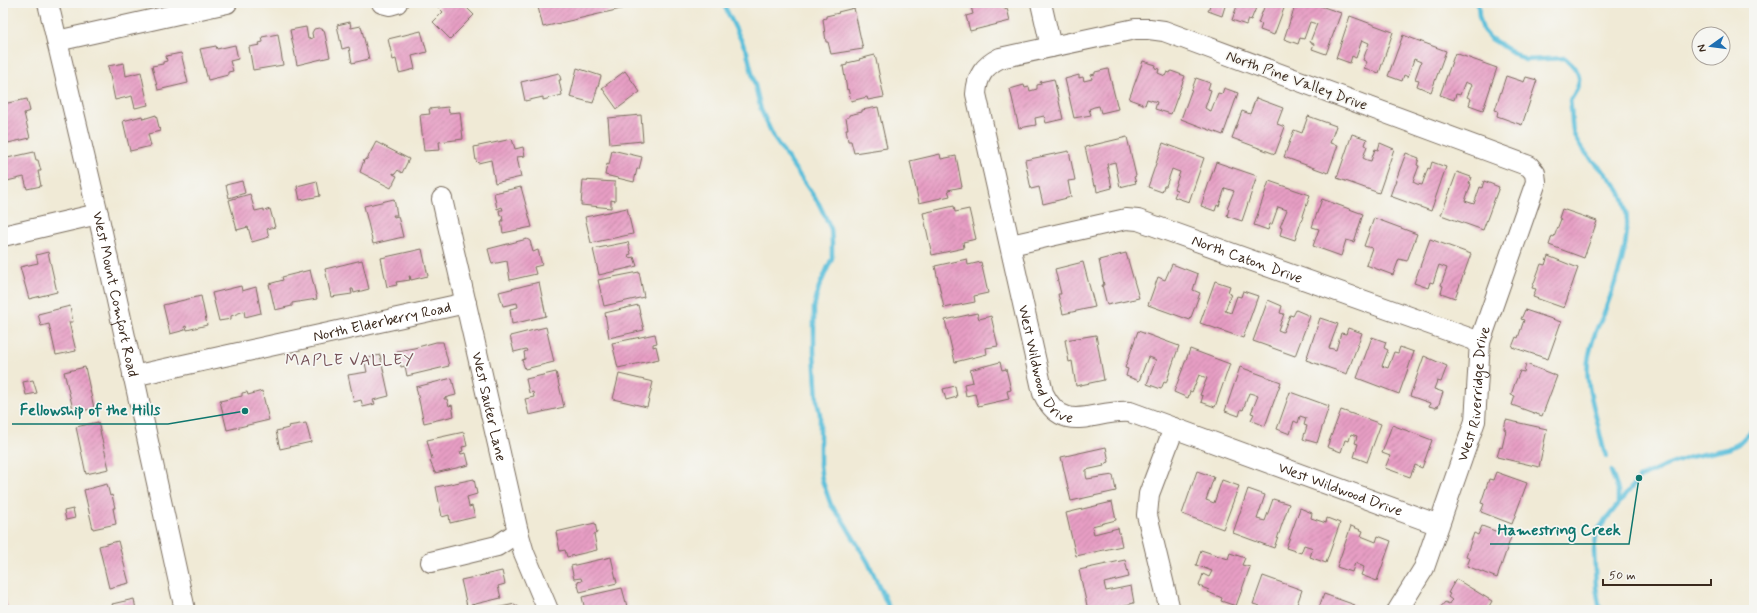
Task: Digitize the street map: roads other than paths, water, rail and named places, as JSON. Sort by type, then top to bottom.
[{"type":"street","name":"West Mount Comfort Road","points":[[48,3],[98,214],[185,610]]},
{"type":"street","points":[[57,41],[227,3]]},
{"type":"street","points":[[382,3],[390,5],[397,3]]},
{"type":"street","points":[[1041,3],[1051,47]]},
{"type":"street","name":"North Pine Valley Drive","points":[[1051,47],[1134,30],[1149,29],[1164,32],[1529,166],[1535,173]]},
{"type":"street","name":"West Wildwood Drive","points":[[1051,47],[1000,58],[990,63],[982,71],[977,82],[976,94],[1043,393],[1055,412],[1066,417],[1079,418],[1118,411],[1130,412],[1439,525]]},
{"type":"street","name":"West Riverridge Drive","points":[[1398,610],[1424,568],[1475,421],[1480,342],[1536,182],[1535,173]]},
{"type":"street","name":"West Sauter Lane","points":[[442,199],[518,532],[524,553],[548,610]]},
{"type":"street","points":[[3,236],[98,214]]},
{"type":"street","name":"North Caton Drive","points":[[1011,245],[1126,219],[1138,220],[1480,342]]},
{"type":"street","name":"North Elderberry Road","points":[[133,376],[466,303]]},
{"type":"street","points":[[1170,610],[1148,515],[1147,504],[1149,494],[1174,428]]},
{"type":"street","points":[[431,562],[497,546],[518,532]]},
{"type":"waterway","points":[[723,3],[747,52],[761,110],[774,138],[819,204],[831,229],[832,258],[819,287],[814,307],[814,351],[817,401],[820,414],[820,466],[822,480],[831,505],[842,519],[868,562],[890,610]]},
{"type":"waterway","points":[[1478,3],[1479,16],[1483,30],[1490,38],[1525,60],[1565,58],[1578,73],[1579,83],[1570,101],[1573,133],[1588,156],[1612,180],[1623,199],[1627,223],[1624,249],[1613,288],[1594,337],[1587,372],[1589,388],[1606,456]]},
{"type":"waterway","points":[[1600,610],[1596,587],[1594,551],[1597,531],[1639,478],[1690,457],[1728,449],[1738,444],[1754,428]]},
{"type":"waterway","points":[[1611,471],[1618,490],[1618,503]]},
{"type":"place","name":"Fellowship of the Hills","points":[[245,411]]},
{"type":"place","name":"Hamestring Creek","points":[[1639,478]]},
{"type":"district","name":"MAPLE VALLEY","points":[[350,359]]}]
